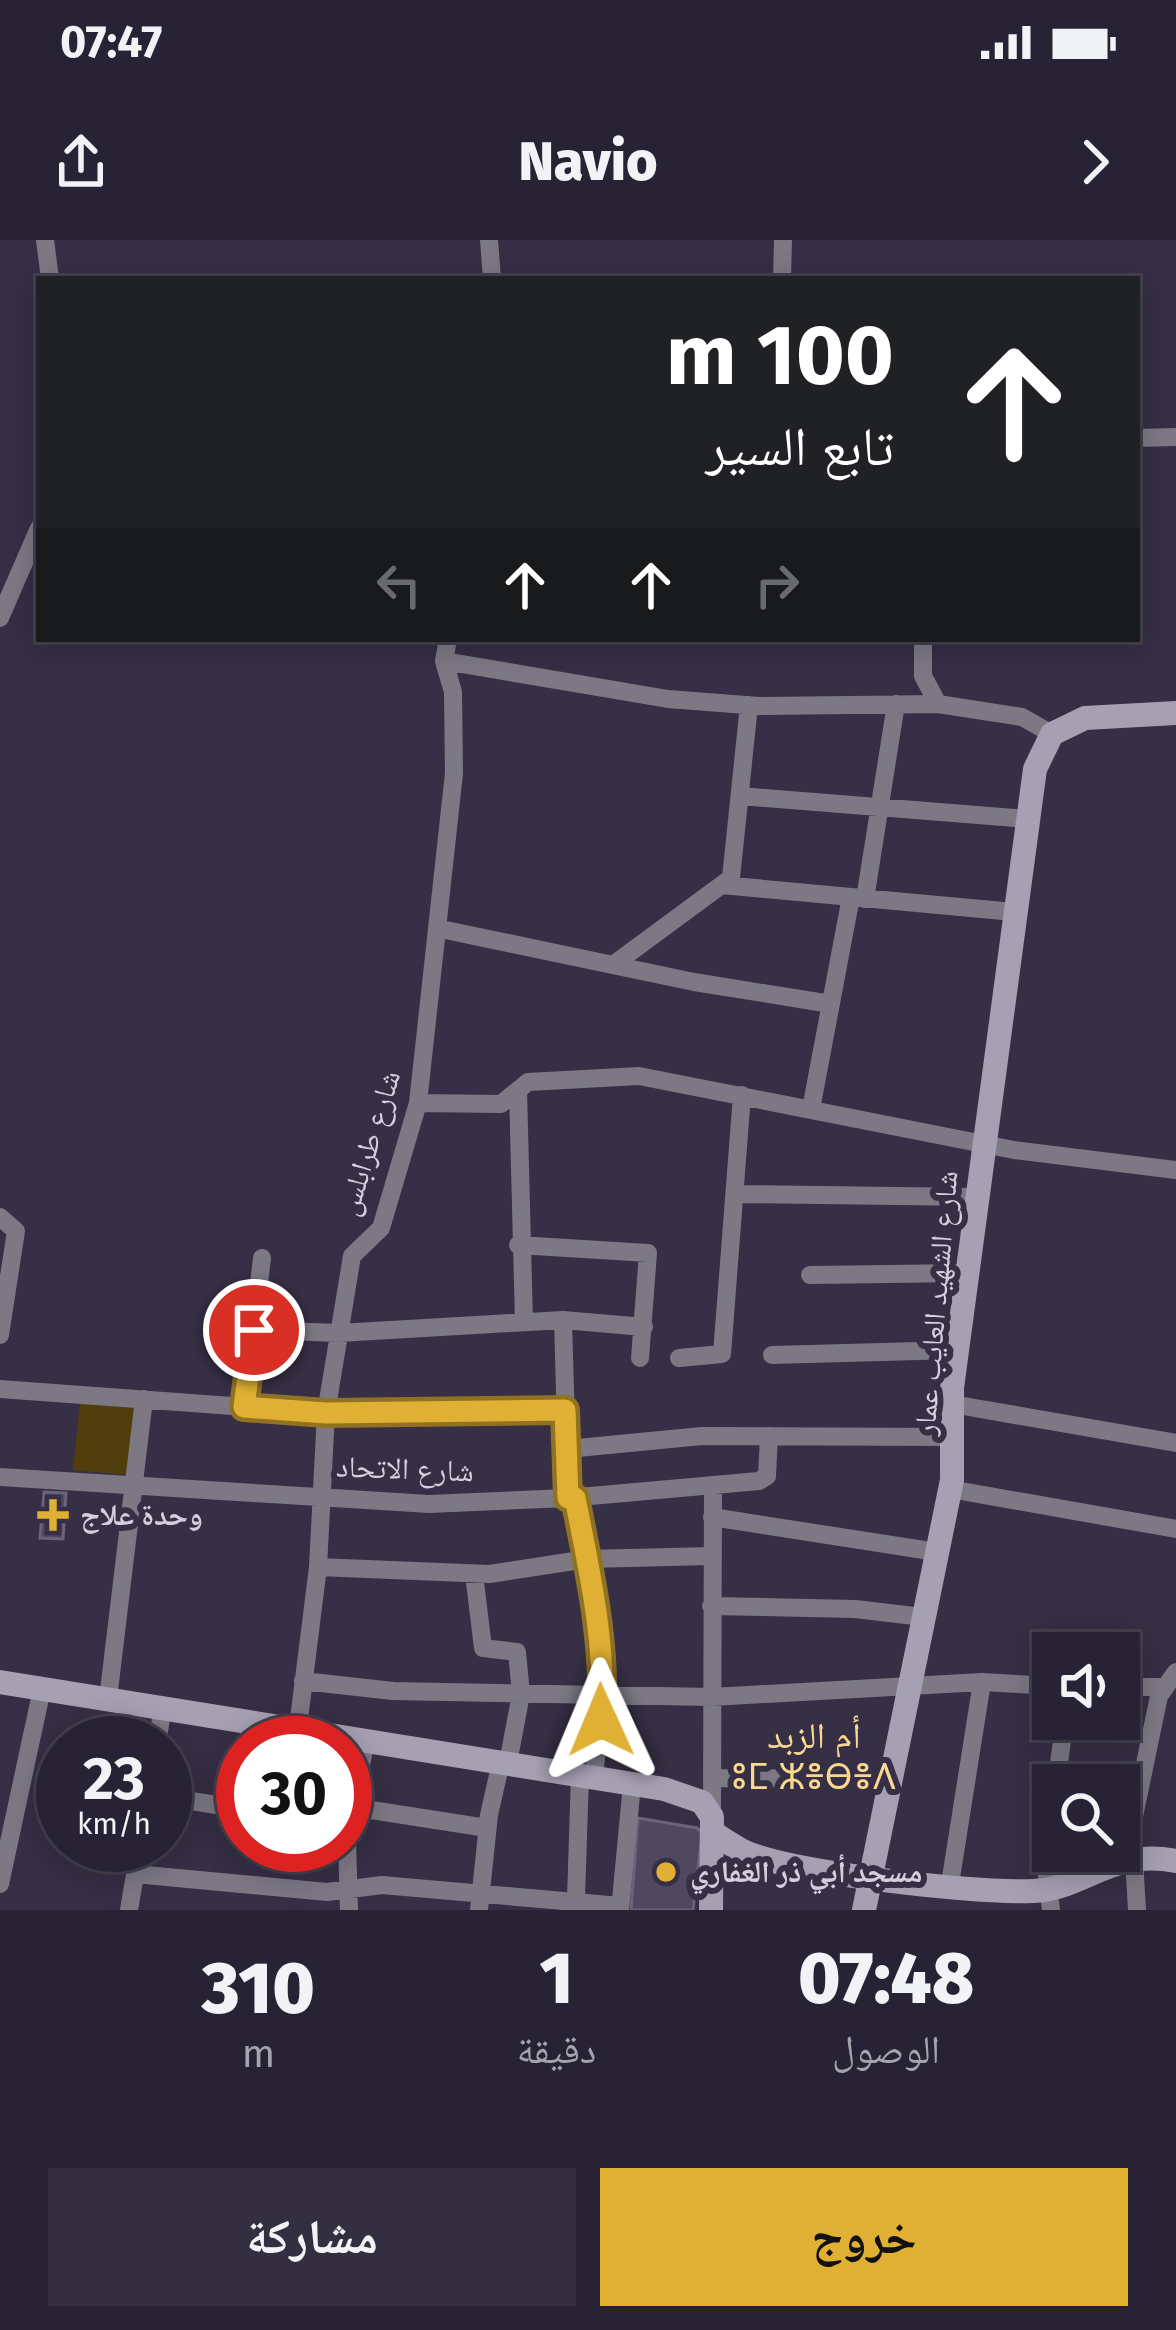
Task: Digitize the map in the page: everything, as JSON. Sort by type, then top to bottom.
[{"type":"street","points":[[45,240],[50,276]]},
{"type":"street","points":[[489,240],[492,276]]},
{"type":"street","points":[[782,276],[783,240]]},
{"type":"street","points":[[1140,438],[1176,436]]},
{"type":"street","points":[[0,618],[36,535]]},
{"type":"street","name":"شارع طرابلس","points":[[299,1716],[318,1567],[326,1413],[352,1256],[381,1228],[418,1103],[441,929],[454,773],[453,692],[444,661],[447,642]]},
{"type":"street","points":[[922,642],[923,676],[938,704]]},
{"type":"street","points":[[444,661],[614,693],[749,705],[938,704],[1022,717],[1052,734],[1085,718],[1176,712]]},
{"type":"street","points":[[811,1109],[831,1004],[880,807],[896,704]]},
{"type":"street","points":[[617,962],[731,878],[749,705]]},
{"type":"street","name":"شارع الشهيد العايب عمار","points":[[864,1910],[950,1489],[956,1350],[982,1144],[1035,769],[1052,734]]},
{"type":"street","points":[[740,796],[1028,819]]},
{"type":"street","points":[[722,885],[1014,912]]},
{"type":"street","points":[[441,929],[617,962],[694,982],[831,1004]]},
{"type":"street","points":[[418,1103],[501,1104],[528,1082],[639,1076],[982,1144],[1176,1169]]},
{"type":"street","points":[[518,1090],[518,1245],[524,1322]]},
{"type":"street","points":[[679,1358],[722,1354],[742,1095]]},
{"type":"street","points":[[735,1194],[975,1197]]},
{"type":"street","points":[[0,1217],[16,1231],[0,1335]]},
{"type":"street","points":[[518,1245],[646,1251],[640,1358]]},
{"type":"street","points":[[244,1407],[262,1258]]},
{"type":"street","points":[[810,1275],[966,1273]]},
{"type":"street","points":[[254,1330],[339,1333],[563,1320],[644,1327]]},
{"type":"street","points":[[563,1320],[566,1449],[587,1559],[603,1691],[587,1776],[576,1899]]},
{"type":"street","points":[[772,1354],[956,1350]]},
{"type":"street","points":[[0,1389],[326,1413],[565,1410]]},
{"type":"street","points":[[108,1699],[144,1399]]},
{"type":"street","points":[[952,1404],[1176,1444]]},
{"type":"street","points":[[566,1449],[702,1436],[952,1437]]},
{"type":"street","name":"شارع الاتحاد","points":[[0,1477],[429,1504],[572,1498],[764,1479],[769,1436]]},
{"type":"street","points":[[711,1910],[712,1485]]},
{"type":"street","points":[[950,1489],[1176,1529]]},
{"type":"street","points":[[712,1517],[937,1552]]},
{"type":"street","points":[[318,1567],[474,1574],[587,1559],[711,1556]]},
{"type":"street","points":[[474,1574],[481,1644],[486,1650],[517,1652],[521,1694],[487,1828],[480,1903]]},
{"type":"street","points":[[711,1606],[855,1609],[923,1617]]},
{"type":"street","points":[[1140,1813],[1169,1679]]},
{"type":"street","points":[[303,1681],[393,1691],[603,1691],[712,1697],[982,1682],[1032,1685]]},
{"type":"street","points":[[0,1682],[224,1716]]},
{"type":"street","points":[[950,1884],[982,1682]]},
{"type":"street","points":[[0,1884],[42,1689]]},
{"type":"street","points":[[162,1716],[164,1707]]},
{"type":"street","points":[[372,1740],[632,1784],[710,1817],[748,1853],[870,1877],[1049,1899],[1104,1872]]},
{"type":"street","points":[[714,1778],[890,1779]]},
{"type":"street","points":[[129,1910],[135,1874],[348,1889],[382,1885],[480,1903],[576,1899],[620,1908],[632,1784]]},
{"type":"street","points":[[372,1816],[487,1828]]},
{"type":"street","points":[[1140,1859],[1176,1861]]},
{"type":"street","points":[[348,1872],[349,1910]]},
{"type":"street","points":[[1132,1872],[1137,1910]]},
{"type":"shaded area","points":[[80,1402],[137,1405],[130,1475],[73,1470]]},
{"type":"building","name":"وحدة علاج","points":[[44,1492],[66,1493],[63,1539],[40,1538]]},
{"type":"building","name":"مسجد أبي ذر الغفاري","points":[[638,1818],[697,1828],[702,1834],[693,1910],[631,1910]]},
{"type":"place","name":"وحدة علاج","points":[[53,1515]]},
{"type":"place","name":"مسجد أبي ذر الغفاري","points":[[666,1872]]},
{"type":"district","name":"أم الزبد ⵓⵎ ⵣⴻⴱⴻⴷ","points":[[814,1756]]},
{"type":"route","points":[[254,1330],[244,1407],[326,1413],[565,1410],[568,1498],[575,1498],[587,1559],[603,1689],[601,1720]]}]
